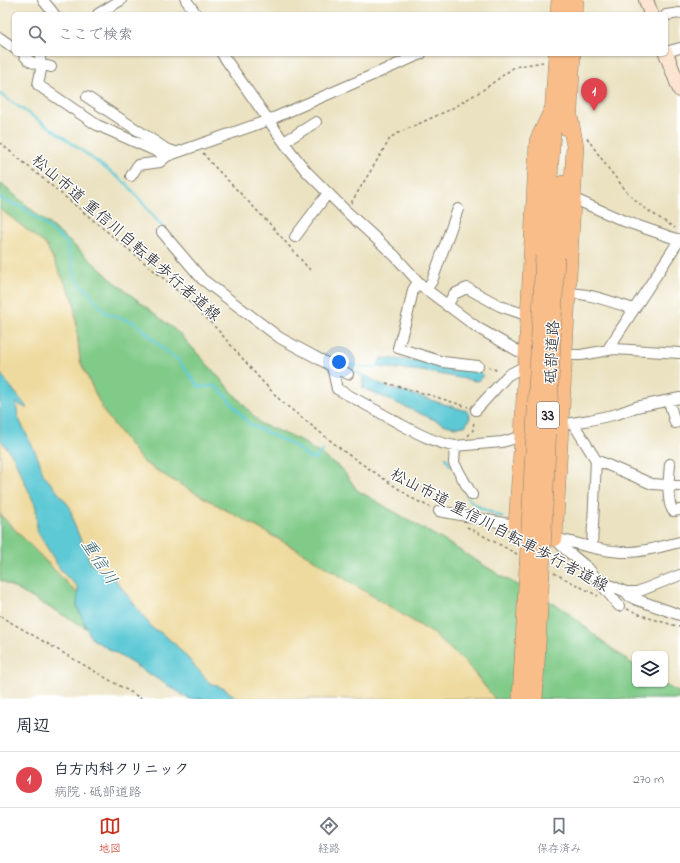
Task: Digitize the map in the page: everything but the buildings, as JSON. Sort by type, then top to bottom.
[{"type":"highway","points":[[559,12],[560,0]]},
{"type":"highway","points":[[574,12],[575,0]]},
{"type":"highway","name":"砥部道路","points":[[534,699],[554,107],[562,56]]},
{"type":"highway","name":"砥部道路","points":[[521,699],[550,257],[562,191],[569,116],[562,56]]},
{"type":"highway","points":[[517,525],[538,141],[554,107]]},
{"type":"highway","points":[[554,538],[566,424],[563,356],[574,146],[569,116]]},
{"type":"main road","points":[[646,0],[650,12]]},
{"type":"main road","points":[[667,56],[680,90]]},
{"type":"street","points":[[43,0],[52,12]]},
{"type":"street","points":[[101,12],[121,0]]},
{"type":"street","points":[[186,0],[195,12]]},
{"type":"street","points":[[668,15],[680,13]]},
{"type":"street","points":[[0,38],[12,47]]},
{"type":"street","points":[[0,47],[12,49]]},
{"type":"street","points":[[668,51],[680,48]]},
{"type":"street","points":[[30,56],[44,61],[38,85],[97,125],[167,156]]},
{"type":"street","points":[[223,56],[306,171],[346,211],[395,256],[426,290],[478,328],[509,346],[527,359]]},
{"type":"street","points":[[131,176],[138,165],[160,162],[167,156],[269,120],[416,56]]},
{"type":"street","points":[[87,96],[166,149],[179,152]]},
{"type":"street","points":[[284,142],[316,122]]},
{"type":"street","points":[[295,237],[328,193]]},
{"type":"street","points":[[572,200],[577,200],[624,221],[680,237],[649,288],[608,349]]},
{"type":"street","points":[[426,290],[432,281],[458,209]]},
{"type":"street","points":[[162,232],[202,280],[280,338],[348,374]]},
{"type":"street","points":[[418,282],[413,290],[398,348],[443,362],[478,366]]},
{"type":"street","points":[[447,306],[454,294],[467,288],[500,306],[529,316]]},
{"type":"street","points":[[566,293],[580,293],[634,309]]},
{"type":"street","points":[[476,410],[508,375],[527,359],[581,355],[608,349],[651,350],[680,353]]},
{"type":"street","points":[[332,366],[337,389],[417,433],[447,445],[458,446],[502,442],[566,424],[590,420],[636,407],[680,398]]},
{"type":"street","points":[[670,401],[675,423],[680,422]]},
{"type":"street","points":[[566,424],[596,460],[652,484],[680,486]]},
{"type":"street","points":[[458,446],[454,463],[472,495]]},
{"type":"street","points":[[588,568],[588,557],[594,548],[596,460]]},
{"type":"street","points":[[670,464],[670,507],[673,511],[680,510]]},
{"type":"street","points":[[439,511],[517,525],[554,538],[594,548],[628,552],[680,542]]},
{"type":"street","points":[[554,538],[588,568],[619,606]]},
{"type":"street","points":[[626,592],[637,592],[680,575]]},
{"type":"street","points":[[598,581],[609,584],[626,592],[629,596],[635,599],[680,615]]},
{"type":"path","points":[[346,211],[387,144],[396,134],[455,106],[483,90],[512,68],[562,56]]},
{"type":"path","points":[[587,137],[608,168],[628,193],[680,237]]},
{"type":"path","name":"松山市道 重信川自転車歩行者道線","points":[[0,143],[198,309],[282,402],[346,453],[396,488],[415,500],[439,511]]},
{"type":"path","points":[[203,143],[203,152],[207,159],[269,223],[310,270]]},
{"type":"path","points":[[478,366],[495,368],[508,375]]},
{"type":"path","points":[[386,383],[476,410],[473,430],[458,446]]},
{"type":"path","name":"松山市道 重信川自転車歩行者道線","points":[[466,526],[519,555]]},
{"type":"path","name":"松山市道 重信川自転車歩行者道線","points":[[551,572],[598,596]]},
{"type":"path","name":"松山市道 重信川自転車歩行者道線","points":[[619,606],[649,618],[680,627]]},
{"type":"path","points":[[0,616],[142,699]]},
{"type":"green space","points":[[0,183],[75,246],[111,279],[180,334],[261,424],[300,440],[342,469],[357,490],[501,576],[562,608],[632,664],[632,687],[668,687],[680,693],[680,699],[495,699],[467,664],[432,633],[298,550],[172,480],[143,462],[104,412],[80,361],[74,301],[46,245],[0,209]]},
{"type":"green space","points":[[0,514],[140,658],[0,580]]},
{"type":"sand","points":[[0,209],[46,245],[74,301],[80,361],[104,412],[143,462],[172,480],[298,550],[432,633],[467,664],[495,699],[208,699],[140,658],[0,514]]},
{"type":"water","points":[[381,358],[432,362],[478,370],[483,375],[480,380],[476,381],[422,371],[377,367]]},
{"type":"water","points":[[0,373],[28,409],[16,403],[18,417],[39,460],[43,474],[70,507],[74,524],[91,564],[114,578],[153,629],[160,632],[175,644],[210,683],[225,689],[238,699],[190,699],[91,638],[77,606],[78,587],[62,572],[37,531],[36,507],[13,456],[0,439]]},
{"type":"water","points":[[363,375],[384,386],[467,411],[470,418],[465,426],[455,427],[446,425],[363,388]]},
{"type":"waterway","points":[[0,94],[62,136],[127,184],[164,229]]},
{"type":"waterway","points":[[0,197],[24,208],[66,242],[76,278],[106,313],[136,323],[168,353],[179,361],[199,387],[215,386],[224,394],[249,424],[293,445],[311,459],[316,458],[323,450]]},
{"type":"waterway","points":[[315,352],[356,366],[380,366]]},
{"type":"waterway","points":[[340,362],[365,377]]},
{"type":"waterway","points":[[446,458],[450,465]]},
{"type":"waterway","points":[[467,496],[473,503],[502,517]]},
{"type":"place","name":"白方内科クリニック","points":[[594,111]]},
{"type":"water label","name":"重信川","points":[[100,561]]}]
